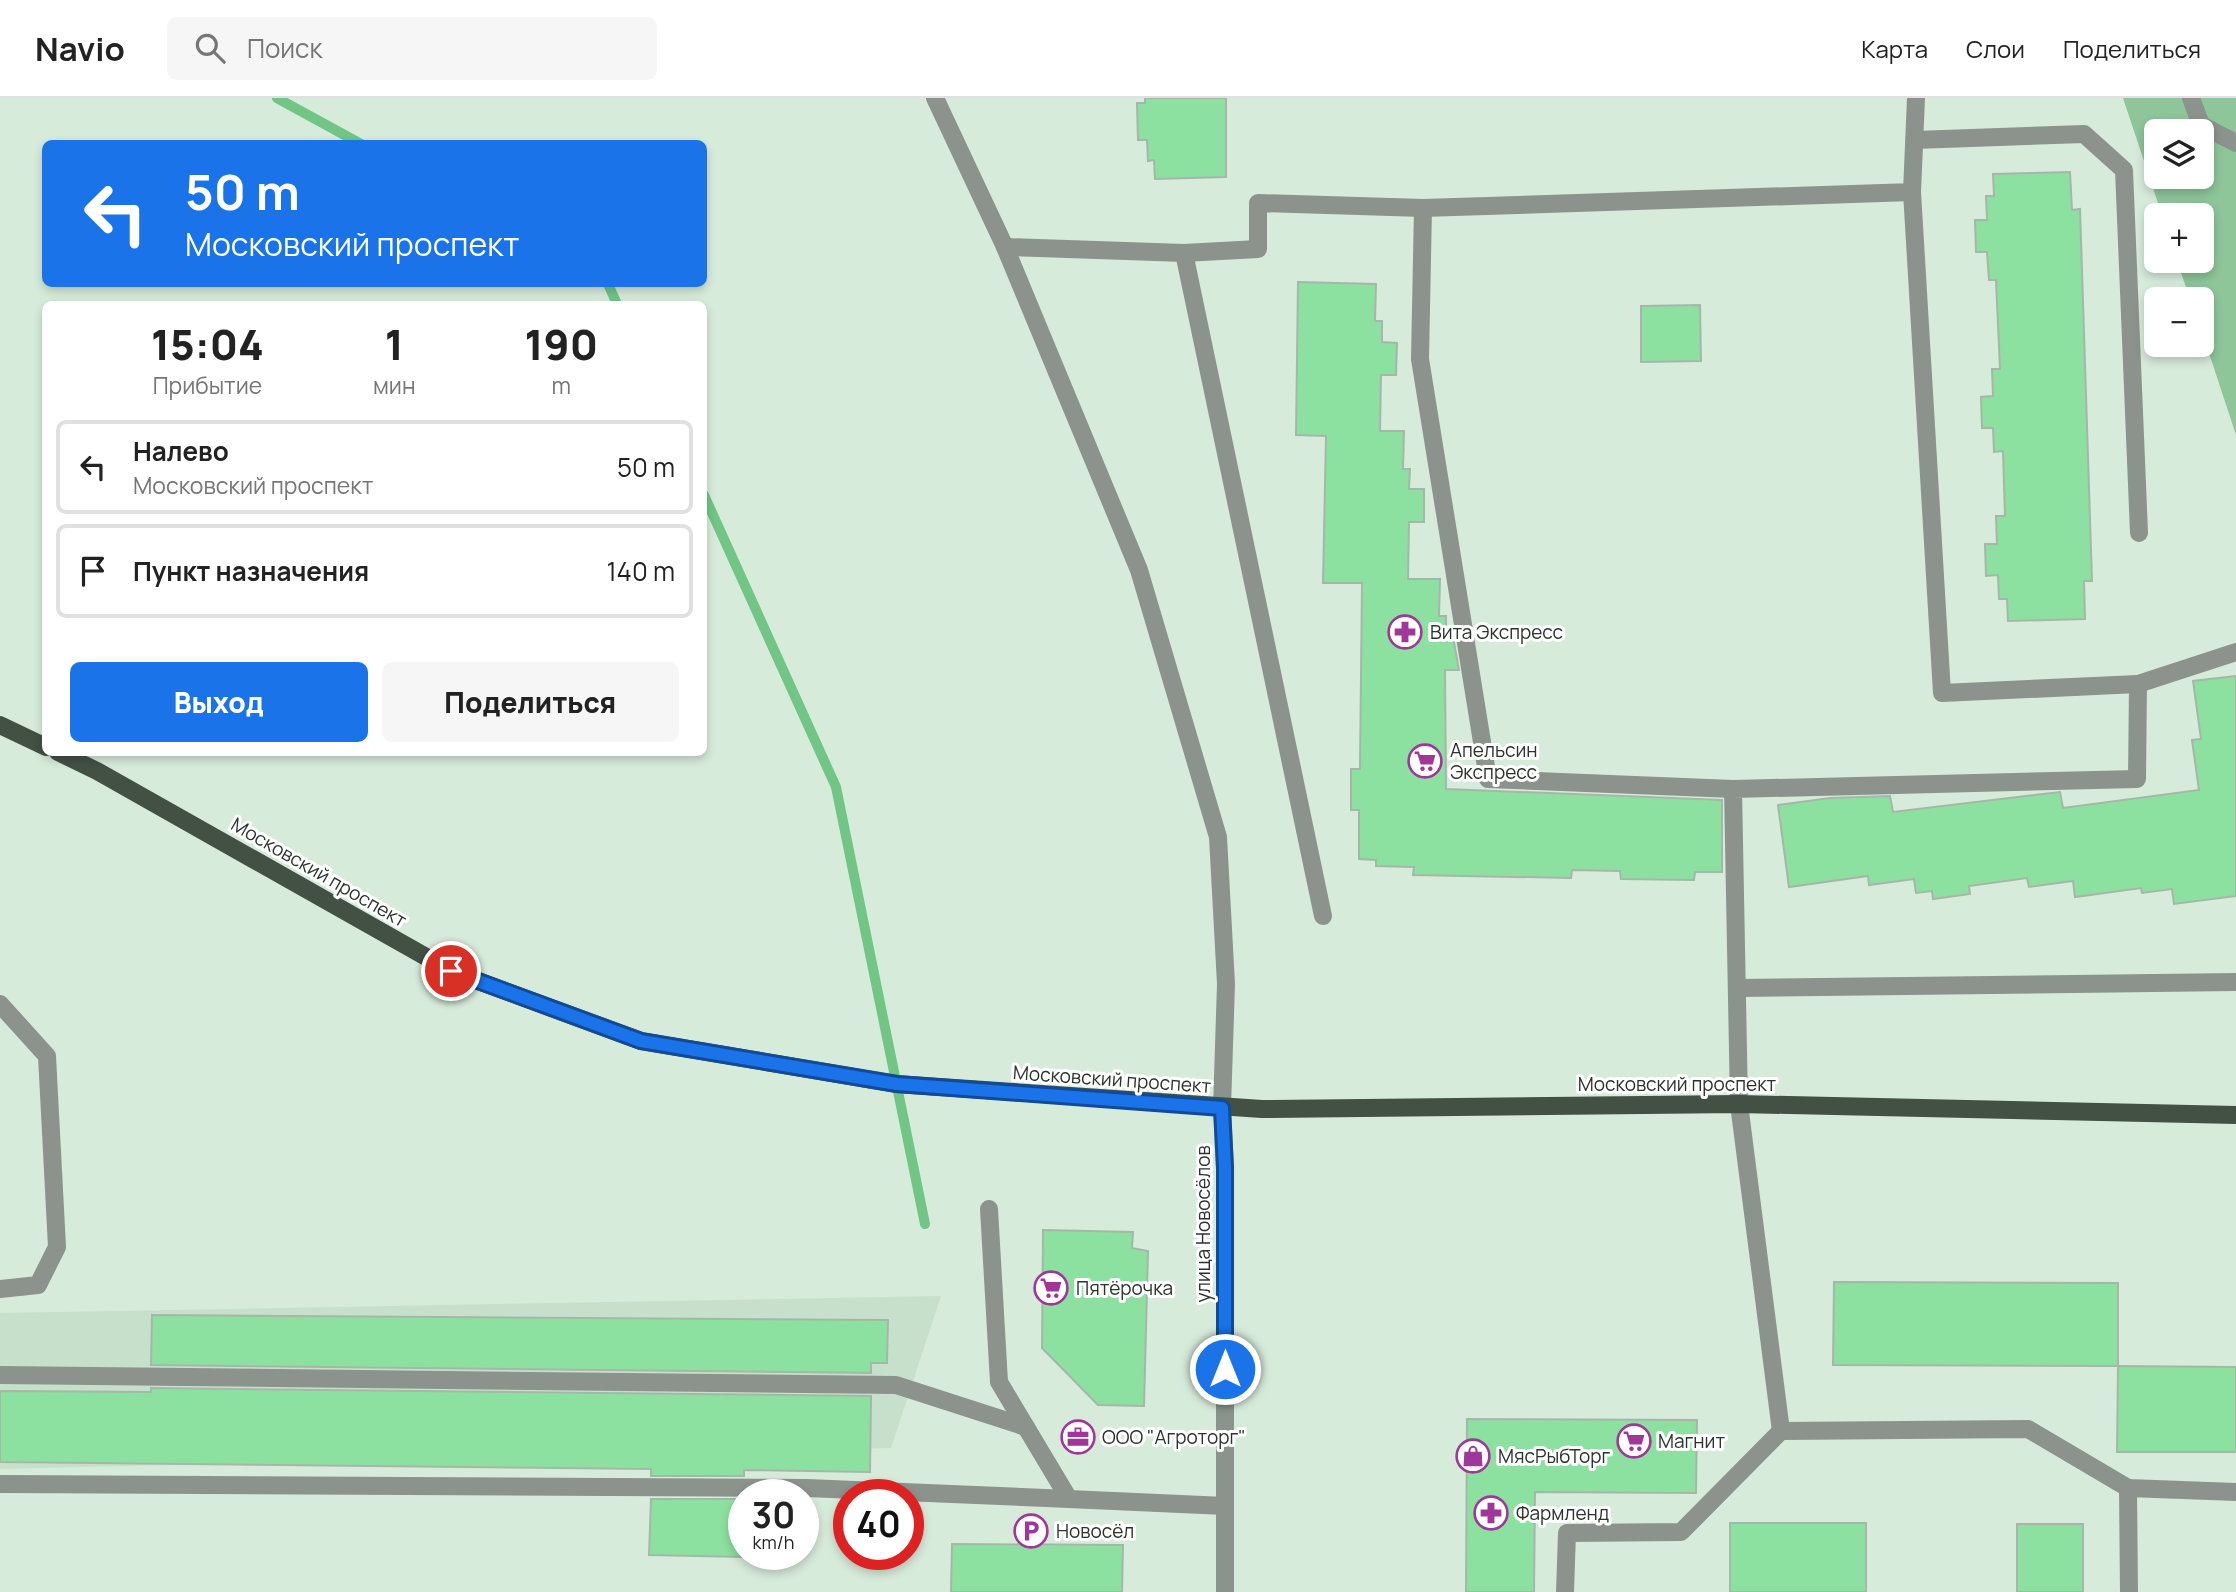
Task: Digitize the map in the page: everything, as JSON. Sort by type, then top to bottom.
[{"type":"main road","points":[[0,725],[42,745]]},
{"type":"main road","name":"Московский проспект","points":[[66,756],[451,971],[641,1041],[897,1084],[1222,1108],[1738,1104],[2236,1115]]},
{"type":"street","name":"улица Новосёлов","points":[[935,98],[1005,247],[1139,570],[1218,837],[1226,984],[1222,1108],[1225,1168],[1225,1592]]},
{"type":"street","points":[[1916,98],[1912,192],[1942,694],[2138,684],[2236,652]]},
{"type":"street","points":[[2192,98],[2201,125],[2236,143]]},
{"type":"street","points":[[1915,140],[2084,134],[2124,170],[2139,533]]},
{"type":"street","points":[[1005,247],[1184,253],[1258,249],[1258,203],[1423,208],[1912,192]]},
{"type":"street","points":[[1423,208],[1420,359],[1488,779],[1733,789],[2137,779],[2138,684]]},
{"type":"street","points":[[1184,253],[1323,916]]},
{"type":"street","points":[[1733,789],[1738,1104],[1781,1431]]},
{"type":"street","points":[[1737,988],[2236,982]]},
{"type":"street","points":[[0,1004],[47,1056],[57,1247],[37,1285],[0,1289]]},
{"type":"street","points":[[989,1209],[999,1382],[1069,1499]]},
{"type":"street","points":[[0,1375],[896,1385],[1026,1427]]},
{"type":"street","points":[[1565,1592],[1567,1533],[1681,1532],[1781,1431],[2028,1429],[2128,1488],[2236,1492]]},
{"type":"street","points":[[0,1484],[807,1488],[1225,1506]]},
{"type":"street","points":[[2128,1488],[2129,1592]]},
{"type":"shaded area","points":[[941,1296],[891,1448],[0,1469],[0,1313]]},
{"type":"green space","points":[[2123,98],[2236,98],[2236,435],[2210,357],[2214,357],[2214,287],[2186,287],[2181,273],[2214,273],[2214,203],[2158,203],[2153,189],[2214,189],[2214,119],[2144,119],[2144,161]]},
{"type":"building","points":[[1145,98],[1226,98],[1226,177],[1155,179],[1154,160],[1148,161],[1147,140],[1138,140],[1137,103],[1145,103]]},
{"type":"building","points":[[2070,172],[2072,210],[2080,209],[2092,581],[2084,581],[2085,619],[2008,621],[2007,599],[1999,599],[1998,575],[1986,576],[1985,544],[1997,544],[1996,516],[2005,516],[2003,451],[1994,452],[1993,428],[1982,428],[1981,397],[1993,396],[1992,369],[2000,369],[1996,280],[1989,280],[1987,252],[1976,252],[1975,220],[1987,220],[1986,196],[1994,196],[1993,174]]},
{"type":"building","points":[[1298,282],[1376,284],[1375,321],[1382,321],[1382,342],[1397,343],[1396,375],[1381,375],[1380,431],[1404,431],[1403,469],[1410,469],[1409,489],[1424,489],[1424,522],[1409,522],[1408,579],[1440,579],[1439,616],[1446,616],[1446,637],[1453,637],[1459,670],[1445,670],[1446,789],[1722,800],[1722,872],[1695,872],[1694,880],[1621,879],[1620,871],[1572,870],[1571,878],[1413,875],[1414,867],[1376,866],[1376,860],[1359,859],[1359,810],[1351,810],[1351,769],[1360,769],[1362,583],[1323,583],[1326,436],[1296,435]]},
{"type":"building","points":[[1700,305],[1701,361],[1641,362],[1641,306]]},
{"type":"building","points":[[2236,676],[2236,896],[2174,904],[2172,889],[2142,893],[2141,888],[2075,897],[2073,881],[2029,887],[2027,878],[1969,886],[1970,894],[1933,899],[1932,891],[1916,893],[1914,879],[1869,885],[1868,876],[1789,887],[1778,805],[1830,798],[1890,796],[1893,812],[2060,792],[2063,808],[2199,790],[2192,740],[2201,739],[2193,681]]},
{"type":"building","points":[[1043,1230],[1133,1232],[1132,1248],[1148,1251],[1144,1406],[1098,1405],[1042,1348]]},
{"type":"building","points":[[1834,1282],[2118,1283],[2118,1366],[1833,1365]]},
{"type":"building","points":[[152,1315],[888,1320],[887,1363],[871,1363],[871,1373],[151,1365]]},
{"type":"building","points":[[2118,1366],[2236,1367],[2236,1452],[2117,1452]]},
{"type":"building","points":[[151,1388],[871,1396],[870,1472],[744,1470],[744,1476],[651,1476],[651,1469],[0,1462],[0,1391],[151,1392]]},
{"type":"building","points":[[1467,1419],[1697,1420],[1696,1493],[1535,1492],[1534,1592],[1466,1592]]},
{"type":"building","points":[[651,1499],[728,1499],[728,1557],[649,1555]]},
{"type":"building","points":[[1730,1523],[1866,1523],[1866,1592],[1730,1592]]},
{"type":"building","points":[[2017,1524],[2083,1524],[2083,1592],[2017,1592]]},
{"type":"building","points":[[952,1544],[1123,1545],[1122,1592],[951,1592]]},
{"type":"waterway","points":[[277,98],[354,140]]},
{"type":"waterway","points":[[609,287],[616,301]]},
{"type":"waterway","points":[[707,502],[836,787],[925,1224]]},
{"type":"place","name":"Вита Экспресс","points":[[1405,632]]},
{"type":"place","name":"Апельсин Экспресс","points":[[1425,761]]},
{"type":"place","name":"Пятёрочка","points":[[1051,1288]]},
{"type":"place","name":"ООО \"Агроторг\"","points":[[1078,1437]]},
{"type":"place","name":"Магнит","points":[[1634,1441]]},
{"type":"place","name":"МясРыбТорг","points":[[1473,1456]]},
{"type":"place","name":"Фармленд","points":[[1491,1513]]},
{"type":"place","name":"Новосёл","points":[[1031,1531]]},
{"type":"route","points":[[451,971],[641,1041],[897,1084],[1222,1108],[1225,1168],[1225,1369]]}]
